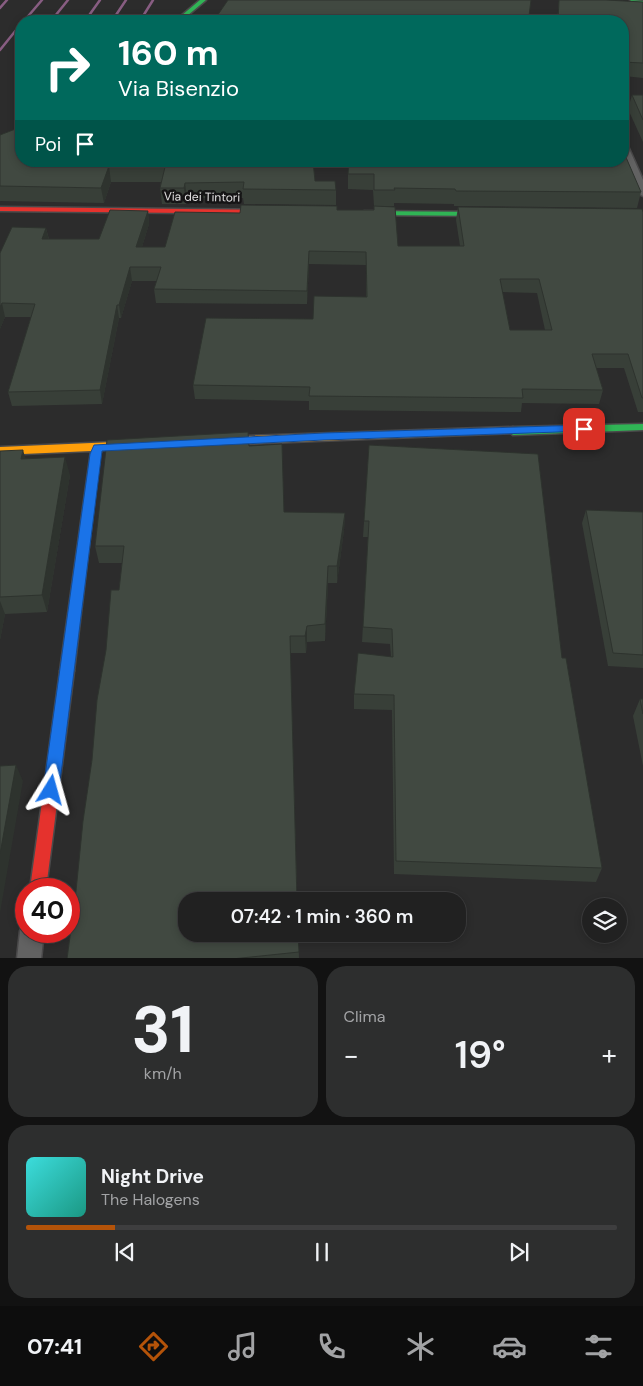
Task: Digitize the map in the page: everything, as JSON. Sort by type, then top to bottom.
[{"type":"street","points":[[185,15],[203,0]]},
{"type":"street","points":[[633,0],[643,3]]},
{"type":"street","points":[[629,160],[643,193]]},
{"type":"street","name":"Via dei Tintori","points":[[0,209],[277,212]]},
{"type":"street","points":[[356,212],[495,214]]},
{"type":"street","points":[[206,442],[324,436],[643,428]]},
{"type":"street","points":[[0,451],[147,445]]},
{"type":"street","points":[[39,878],[94,464],[98,447]]},
{"type":"street","points":[[29,958],[31,943]]},
{"type":"building","points":[[228,0],[531,0],[529,15],[218,15]]},
{"type":"building","points":[[559,0],[643,2],[643,63],[629,62],[629,15],[558,15]]},
{"type":"building","points":[[632,95],[643,95],[643,120]]},
{"type":"building","points":[[15,129],[15,167],[109,167],[101,188],[0,186],[0,135]]},
{"type":"building","points":[[629,164],[641,192],[456,191],[455,189],[394,188],[395,190],[374,190],[374,174],[348,174],[349,167],[629,167]]},
{"type":"building","points":[[165,167],[314,167],[315,181],[335,181],[336,190],[243,189],[244,182],[185,183],[184,188],[160,188]]},
{"type":"building","points":[[241,205],[337,206],[337,210],[374,210],[374,206],[395,207],[398,246],[464,246],[458,207],[642,209],[643,398],[628,354],[592,354],[603,390],[522,389],[523,398],[309,396],[310,387],[193,385],[206,318],[313,319],[314,296],[367,297],[366,252],[309,251],[307,291],[154,289],[161,267],[130,267],[119,305],[117,305],[100,390],[8,392],[35,304],[2,303],[0,307],[0,253],[12,227],[46,228],[42,239],[99,239],[110,210],[148,211],[136,247],[165,247],[175,212],[240,213]],"holes":[[[500,279],[539,279],[552,330],[510,330]]]},
{"type":"building","points":[[248,432],[249,446],[282,444],[284,512],[345,513],[337,566],[328,566],[325,624],[307,626],[305,636],[290,636],[297,892],[178,892],[178,942],[298,942],[299,952],[242,958],[67,958],[69,943],[80,943],[80,878],[77,878],[83,821],[92,760],[97,700],[106,650],[111,590],[119,590],[124,546],[95,546],[107,440]]},
{"type":"building","points":[[369,445],[538,454],[562,658],[566,658],[602,868],[396,861],[394,695],[354,694],[358,653],[393,657],[392,629],[363,627],[369,521],[364,521]]},
{"type":"building","points":[[23,450],[21,459],[65,457],[42,595],[0,597],[0,451]]},
{"type":"building","points":[[586,510],[643,512],[643,655],[613,653]]},
{"type":"building","points":[[640,699],[643,699],[643,714]]},
{"type":"building","points":[[16,765],[0,854],[0,766]]},
{"type":"waterway","points":[[0,8],[7,0]]},
{"type":"waterway","points":[[29,15],[42,0]]},
{"type":"waterway","points":[[56,15],[68,0]]},
{"type":"waterway","points":[[89,15],[100,0]]},
{"type":"waterway","points":[[116,15],[126,0]]},
{"type":"waterway","points":[[144,15],[153,0]]},
{"type":"waterway","points":[[0,50],[15,31]]},
{"type":"traffic: fast","points":[[185,15],[203,0]]},
{"type":"traffic: fast","points":[[633,0],[643,3]]},
{"type":"traffic: fast","points":[[367,213],[487,214]]},
{"type":"traffic: fast","points":[[513,431],[643,427]]},
{"type":"traffic: slow","points":[[219,441],[513,431]]},
{"type":"traffic: slow","points":[[0,451],[137,445]]},
{"type":"traffic: slow","points":[[67,671],[95,454],[98,447]]},
{"type":"traffic: jam","points":[[0,209],[270,212]]},
{"type":"traffic: jam","points":[[39,878],[67,671]]},
{"type":"route","points":[[51,790],[98,447],[324,436],[584,429]]}]
